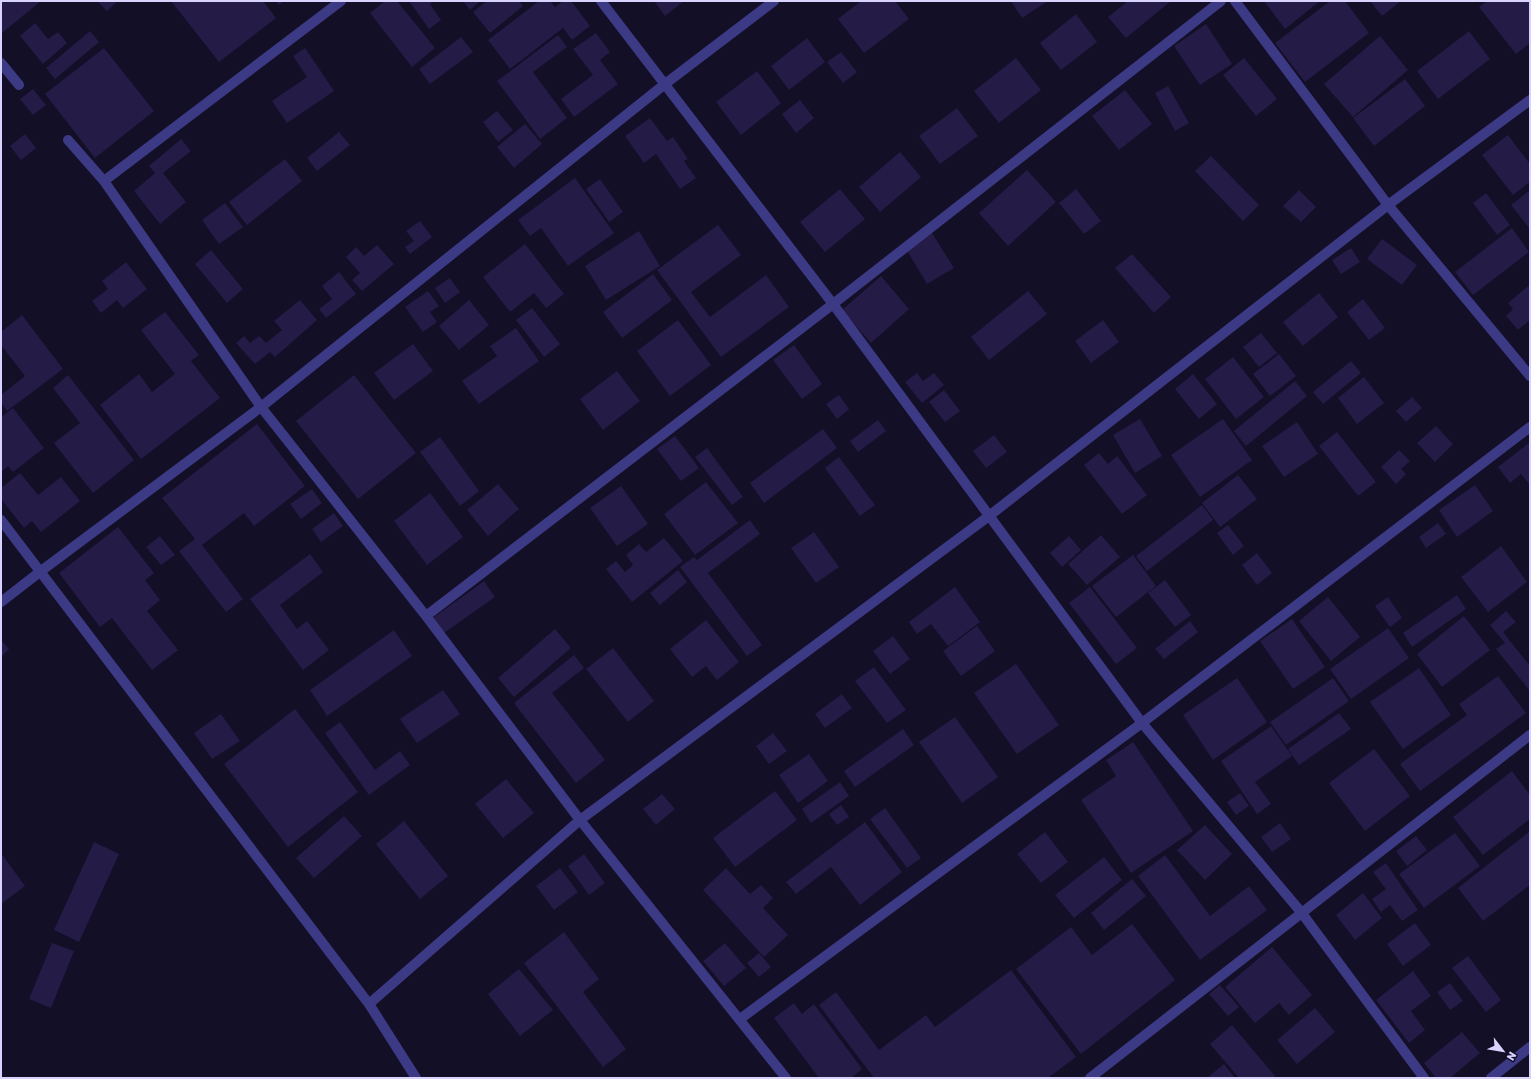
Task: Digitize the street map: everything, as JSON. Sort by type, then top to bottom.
[{"type":"street","points":[[104,181],[341,1]]},
{"type":"street","points":[[601,1],[833,304],[1142,723],[1301,912],[1424,1078]]},
{"type":"street","points":[[1,602],[261,406],[665,84],[774,1]]},
{"type":"street","points":[[426,616],[833,304],[1221,1]]},
{"type":"street","points":[[1235,1],[1388,205],[1530,376]]},
{"type":"street","points":[[1,63],[18,85]]},
{"type":"street","points":[[369,1004],[580,820],[989,516],[1388,205],[1530,100]]},
{"type":"street","points":[[68,140],[104,181],[261,406],[426,616],[580,820],[786,1078]]},
{"type":"street","points":[[740,1019],[1142,723],[1530,427]]},
{"type":"street","points":[[1,520],[369,1004],[416,1078]]},
{"type":"street","points":[[1090,1078],[1530,734]]},
{"type":"street","points":[[1491,1078],[1530,1048]]},
{"type":"building","points":[[1,1],[41,1],[2,33]]},
{"type":"building","points":[[97,1],[118,1],[107,11]]},
{"type":"building","points":[[171,1],[263,1],[276,18],[219,62]]},
{"type":"building","points":[[276,1],[284,1],[279,5]]},
{"type":"building","points":[[385,1],[397,1],[435,48],[412,67],[370,13]]},
{"type":"building","points":[[409,1],[434,1],[430,4],[441,20],[429,29]]},
{"type":"building","points":[[463,1],[480,1],[470,10]]},
{"type":"building","points":[[487,1],[519,1],[523,6],[490,33],[473,12]]},
{"type":"building","points":[[539,1],[550,1],[555,7],[563,1],[571,1],[590,26],[572,40],[563,28],[510,69],[488,40]]},
{"type":"building","points":[[654,1],[684,1],[665,16]]},
{"type":"building","points":[[861,1],[895,1],[909,19],[864,53],[838,19]]},
{"type":"building","points":[[1011,1],[1048,1],[1022,18]]},
{"type":"building","points":[[1128,1],[1171,1],[1126,38],[1108,17]]},
{"type":"building","points":[[1264,1],[1320,1],[1285,29]]},
{"type":"building","points":[[1330,1],[1345,1],[1369,33],[1305,82],[1275,43]]},
{"type":"building","points":[[1401,1],[1382,16],[1371,2]]},
{"type":"building","points":[[1487,1],[1530,1],[1530,43],[1516,54],[1479,7]]},
{"type":"building","points":[[1076,14],[1097,42],[1061,70],[1040,43]]},
{"type":"building","points":[[35,23],[48,39],[58,32],[67,43],[43,64],[20,36]]},
{"type":"building","points":[[1206,24],[1232,64],[1200,85],[1174,46]]},
{"type":"building","points":[[90,31],[99,42],[55,79],[46,68]]},
{"type":"building","points":[[1469,31],[1490,59],[1438,99],[1417,71]]},
{"type":"building","points":[[596,33],[610,52],[600,60],[618,84],[574,117],[561,99],[593,75],[573,49]]},
{"type":"building","points":[[558,35],[567,47],[533,72],[567,118],[540,139],[497,81]]},
{"type":"building","points":[[1380,36],[1408,70],[1353,117],[1324,84]]},
{"type":"building","points":[[461,37],[473,52],[430,84],[419,69]]},
{"type":"building","points":[[807,38],[825,62],[789,90],[771,66]]},
{"type":"building","points":[[104,48],[154,111],[95,158],[45,94]]},
{"type":"building","points":[[305,48],[334,91],[287,123],[272,101],[307,77],[293,56]]},
{"type":"building","points":[[841,52],[857,72],[843,83],[827,62]]},
{"type":"building","points":[[1016,58],[1041,90],[999,123],[974,91]]},
{"type":"building","points":[[1244,58],[1277,99],[1256,116],[1223,75]]},
{"type":"building","points":[[757,71],[781,103],[741,135],[716,102]]},
{"type":"building","points":[[1405,79],[1425,106],[1374,146],[1353,118]]},
{"type":"building","points":[[1168,86],[1189,123],[1175,131],[1155,93]]},
{"type":"building","points":[[33,89],[46,105],[33,115],[20,99]]},
{"type":"building","points":[[1125,90],[1152,124],[1119,150],[1092,116]]},
{"type":"building","points":[[800,100],[814,118],[796,133],[782,114]]},
{"type":"building","points":[[957,108],[978,136],[940,164],[919,136]]},
{"type":"building","points":[[497,111],[513,130],[498,142],[483,122]]},
{"type":"building","points":[[650,118],[667,141],[673,137],[688,159],[684,161],[696,178],[680,189],[656,154],[644,163],[625,136]]},
{"type":"building","points":[[525,124],[542,144],[514,168],[497,147]]},
{"type":"building","points":[[339,132],[350,145],[317,171],[307,158]]},
{"type":"building","points":[[25,134],[36,148],[21,160],[10,146]]},
{"type":"building","points":[[1508,135],[1530,164],[1530,182],[1513,195],[1482,155]]},
{"type":"building","points":[[181,139],[191,151],[163,173],[186,202],[160,224],[134,191],[155,173],[149,166]]},
{"type":"building","points":[[900,152],[921,177],[880,212],[859,187]]},
{"type":"building","points":[[1211,156],[1259,205],[1243,221],[1195,171]]},
{"type":"building","points":[[285,159],[302,181],[247,225],[229,202]]},
{"type":"building","points":[[1027,170],[1056,202],[1008,246],[979,213]]},
{"type":"building","points":[[575,178],[614,233],[568,266],[541,228],[530,236],[518,220]]},
{"type":"building","points":[[600,179],[623,212],[609,222],[586,189]]},
{"type":"building","points":[[840,189],[865,219],[825,252],[800,222]]},
{"type":"building","points":[[1076,189],[1101,221],[1084,234],[1059,203]]},
{"type":"building","points":[[1299,190],[1316,207],[1301,222],[1283,206]]},
{"type":"building","points":[[1530,190],[1530,229],[1511,205]]},
{"type":"building","points":[[1486,193],[1510,225],[1497,235],[1473,203]]},
{"type":"building","points":[[225,203],[243,227],[219,244],[202,220]]},
{"type":"building","points":[[420,221],[432,237],[410,254],[405,247],[414,241],[406,231]]},
{"type":"building","points":[[718,225],[741,255],[691,292],[710,317],[766,275],[789,307],[721,357],[657,270]]},
{"type":"building","points":[[1512,228],[1529,252],[1473,295],[1455,272]]},
{"type":"building","points":[[639,231],[660,266],[606,300],[585,266]]},
{"type":"building","points":[[932,233],[954,268],[927,284],[906,249]]},
{"type":"building","points":[[1382,239],[1417,265],[1402,285],[1367,259]]},
{"type":"building","points":[[525,244],[564,294],[546,308],[534,293],[510,312],[483,277]]},
{"type":"building","points":[[377,245],[394,264],[362,291],[352,280],[360,273],[346,257],[356,247],[364,256]]},
{"type":"building","points":[[1351,248],[1360,262],[1341,274],[1332,260]]},
{"type":"building","points":[[211,250],[243,289],[227,303],[195,264]]},
{"type":"building","points":[[1132,254],[1171,297],[1154,313],[1115,268]]},
{"type":"building","points":[[126,262],[147,289],[123,308],[117,300],[101,313],[92,301],[108,289],[102,281]]},
{"type":"building","points":[[339,272],[356,294],[326,318],[319,309],[332,299],[322,286]]},
{"type":"building","points":[[653,274],[672,300],[622,338],[603,312]]},
{"type":"building","points":[[881,276],[909,309],[871,343],[842,310]]},
{"type":"building","points":[[450,278],[460,292],[445,303],[435,288]]},
{"type":"building","points":[[1528,286],[1530,289],[1530,320],[1518,330],[1506,316],[1513,309],[1508,303]]},
{"type":"building","points":[[428,291],[439,306],[430,312],[437,322],[423,332],[405,307]]},
{"type":"building","points":[[1028,291],[1047,314],[989,360],[971,337]]},
{"type":"building","points":[[1319,293],[1338,317],[1303,346],[1283,322]]},
{"type":"building","points":[[1363,299],[1385,328],[1369,340],[1347,312]]},
{"type":"building","points":[[300,300],[317,320],[275,357],[270,352],[255,364],[236,343],[244,336],[250,343],[259,336],[266,343],[282,330],[274,321]]},
{"type":"building","points":[[469,300],[489,325],[459,350],[439,326]]},
{"type":"building","points":[[532,308],[560,344],[544,357],[516,320]]},
{"type":"building","points":[[165,312],[199,355],[191,361],[220,398],[141,459],[100,405],[139,374],[152,392],[175,374],[141,330]]},
{"type":"building","points":[[22,315],[63,369],[7,411],[1,403],[1,395],[25,376],[1,345],[1,332]]},
{"type":"building","points":[[678,320],[711,365],[670,396],[637,351]]},
{"type":"building","points":[[1103,320],[1119,342],[1091,363],[1075,341]]},
{"type":"building","points":[[516,328],[539,361],[479,404],[462,381],[497,356],[490,346]]},
{"type":"building","points":[[1261,333],[1277,353],[1259,367],[1243,347]]},
{"type":"building","points":[[413,344],[433,371],[394,400],[374,373]]},
{"type":"building","points":[[794,345],[822,384],[802,399],[773,360]]},
{"type":"building","points":[[1279,354],[1296,376],[1270,396],[1253,374]]},
{"type":"building","points":[[1233,357],[1264,397],[1236,419],[1205,379]]},
{"type":"building","points":[[1351,361],[1361,373],[1323,404],[1313,392]]},
{"type":"building","points":[[617,371],[640,401],[603,430],[580,399]]},
{"type":"building","points":[[917,373],[923,381],[934,373],[944,385],[922,403],[905,382]]},
{"type":"building","points":[[1193,374],[1217,404],[1199,419],[1175,389]]},
{"type":"building","points":[[68,375],[134,460],[93,493],[54,443],[80,423],[53,388]]},
{"type":"building","points":[[354,375],[416,453],[358,499],[296,421]]},
{"type":"building","points":[[1364,377],[1384,403],[1357,424],[1338,398]]},
{"type":"building","points":[[1295,381],[1307,396],[1246,446],[1234,431]]},
{"type":"building","points":[[944,390],[960,411],[945,422],[929,402]]},
{"type":"building","points":[[839,395],[849,409],[837,419],[826,404]]},
{"type":"building","points":[[1412,397],[1422,408],[1406,422],[1396,411]]},
{"type":"building","points":[[13,408],[44,448],[13,472],[8,466],[1,472],[1,417]]},
{"type":"building","points":[[1140,419],[1162,456],[1135,473],[1113,435]]},
{"type":"building","points":[[1223,419],[1252,460],[1200,497],[1171,455]]},
{"type":"building","points":[[878,420],[886,431],[858,452],[850,441]]},
{"type":"building","points":[[1297,422],[1318,454],[1284,477],[1262,446]]},
{"type":"building","points":[[257,424],[305,486],[254,526],[244,513],[202,545],[243,599],[226,612],[179,551],[195,539],[162,498]]},
{"type":"building","points":[[1436,426],[1453,444],[1435,462],[1417,443]]},
{"type":"building","points":[[823,429],[837,448],[764,503],[750,483]]},
{"type":"building","points":[[1337,432],[1376,482],[1358,496],[1319,446]]},
{"type":"building","points":[[994,435],[1007,452],[986,468],[973,451]]},
{"type":"building","points":[[675,436],[699,468],[681,481],[657,449]]},
{"type":"building","points":[[440,437],[479,491],[460,506],[420,452]]},
{"type":"building","points":[[1530,442],[1530,485],[1521,474],[1510,483],[1498,467]]},
{"type":"building","points":[[707,448],[743,497],[732,505],[695,457]]},
{"type":"building","points":[[1399,450],[1410,461],[1401,469],[1406,474],[1396,484],[1381,467]]},
{"type":"building","points":[[1099,453],[1108,464],[1117,456],[1147,495],[1122,514],[1084,465]]},
{"type":"building","points":[[839,457],[875,505],[860,516],[825,468]]},
{"type":"building","points":[[20,473],[38,495],[61,477],[80,501],[41,532],[32,521],[24,528],[1,499],[1,488]]},
{"type":"building","points":[[1238,475],[1257,499],[1220,527],[1202,503]]},
{"type":"building","points":[[706,482],[738,523],[695,555],[664,514]]},
{"type":"building","points":[[498,484],[519,509],[488,536],[467,510]]},
{"type":"building","points":[[1475,485],[1493,511],[1457,537],[1439,510]]},
{"type":"building","points":[[621,486],[648,524],[617,546],[590,508]]},
{"type":"building","points":[[312,489],[322,503],[301,519],[290,504]]},
{"type":"building","points":[[430,493],[463,537],[427,565],[394,521]]},
{"type":"building","points":[[1202,505],[1213,520],[1147,571],[1136,556]]},
{"type":"building","points":[[334,513],[343,526],[321,542],[312,529]]},
{"type":"building","points":[[750,520],[760,534],[708,573],[762,645],[747,656],[680,567],[694,557],[697,560]]},
{"type":"building","points":[[1438,523],[1446,534],[1426,548],[1419,537]]},
{"type":"building","points":[[1228,525],[1244,546],[1233,555],[1217,533]]},
{"type":"building","points":[[118,527],[154,573],[145,580],[160,600],[147,611],[178,650],[152,670],[112,618],[100,627],[59,573]]},
{"type":"building","points":[[814,532],[839,567],[816,583],[791,548]]},
{"type":"building","points":[[1101,535],[1120,557],[1087,585],[1068,564]]},
{"type":"building","points":[[160,536],[175,555],[161,565],[146,547]]},
{"type":"building","points":[[1069,536],[1081,550],[1062,567],[1050,553]]},
{"type":"building","points":[[664,538],[683,561],[632,602],[606,569],[616,561],[625,572],[633,565],[626,555],[639,544],[646,552]]},
{"type":"building","points":[[1501,546],[1527,582],[1488,612],[1461,577]]},
{"type":"building","points":[[1257,553],[1272,573],[1257,585],[1242,565]]},
{"type":"building","points":[[310,554],[323,572],[280,605],[297,629],[307,621],[329,650],[303,670],[250,599]]},
{"type":"building","points":[[1133,555],[1156,586],[1116,617],[1092,586]]},
{"type":"building","points":[[678,570],[687,582],[660,605],[650,593]]},
{"type":"building","points":[[1165,580],[1191,615],[1175,627],[1148,593]]},
{"type":"building","points":[[484,581],[495,597],[441,635],[430,620]]},
{"type":"building","points":[[955,587],[980,622],[948,646],[931,624],[917,634],[909,622]]},
{"type":"building","points":[[1090,587],[1137,648],[1116,664],[1069,603]]},
{"type":"building","points":[[1457,595],[1466,609],[1412,647],[1403,633]]},
{"type":"building","points":[[1328,597],[1360,637],[1331,661],[1299,621]]},
{"type":"building","points":[[1388,597],[1402,618],[1390,627],[1375,606]]},
{"type":"building","points":[[1506,611],[1516,622],[1503,632],[1530,666],[1530,691],[1496,649],[1505,643],[1490,625]]},
{"type":"building","points":[[1464,616],[1490,650],[1442,687],[1417,654]]},
{"type":"building","points":[[1292,619],[1325,667],[1293,689],[1260,641]]},
{"type":"building","points":[[706,620],[739,662],[717,680],[706,666],[692,677],[670,649]]},
{"type":"building","points":[[1190,621],[1198,632],[1164,659],[1155,649]]},
{"type":"building","points":[[977,626],[995,651],[961,676],[943,651]]},
{"type":"building","points":[[1388,628],[1409,658],[1351,699],[1330,669]]},
{"type":"building","points":[[555,629],[571,648],[514,697],[498,678]]},
{"type":"building","points":[[394,630],[412,656],[327,716],[310,690]]},
{"type":"building","points":[[893,636],[910,659],[890,674],[873,651]]},
{"type":"building","points":[[1,640],[9,649],[1,657]]},
{"type":"building","points":[[613,648],[654,701],[628,722],[586,669]]},
{"type":"building","points":[[574,655],[584,668],[552,693],[605,760],[576,783],[514,703]]},
{"type":"building","points":[[1016,664],[1059,725],[1017,754],[974,693]]},
{"type":"building","points":[[874,667],[906,710],[887,723],[855,681]]},
{"type":"building","points":[[1419,668],[1451,715],[1403,749],[1370,702]]},
{"type":"building","points":[[1498,676],[1526,713],[1420,791],[1400,764],[1467,715],[1459,704]]},
{"type":"building","points":[[1237,678],[1267,722],[1213,760],[1183,715]]},
{"type":"building","points":[[1333,678],[1349,701],[1286,745],[1270,722]]},
{"type":"building","points":[[443,690],[460,714],[417,743],[400,719]]},
{"type":"building","points":[[842,694],[852,708],[825,728],[815,714]]},
{"type":"building","points":[[295,709],[358,792],[288,847],[224,764]]},
{"type":"building","points":[[1339,713],[1351,729],[1299,765],[1288,749]]},
{"type":"building","points":[[221,714],[240,741],[212,759],[194,733]]},
{"type":"building","points":[[955,717],[998,777],[962,803],[919,742]]},
{"type":"building","points":[[340,722],[375,770],[400,751],[410,765],[369,795],[325,733]]},
{"type":"building","points":[[1271,726],[1292,756],[1255,782],[1271,804],[1257,814],[1221,761]]},
{"type":"building","points":[[903,729],[914,745],[855,787],[844,771]]},
{"type":"building","points":[[773,733],[787,751],[769,764],[756,746]]},
{"type":"building","points":[[1133,742],[1193,831],[1131,873],[1081,800],[1116,776],[1106,760]]},
{"type":"building","points":[[1374,749],[1410,796],[1365,831],[1329,783]]},
{"type":"building","points":[[809,754],[828,781],[798,803],[779,775]]},
{"type":"building","points":[[1512,771],[1530,795],[1530,819],[1483,855],[1453,817]]},
{"type":"building","points":[[506,779],[534,813],[503,838],[475,804]]},
{"type":"building","points":[[840,782],[849,796],[811,823],[802,809]]},
{"type":"building","points":[[775,791],[797,820],[735,867],[713,838]]},
{"type":"building","points":[[1240,793],[1249,806],[1236,815],[1227,802]]},
{"type":"building","points":[[662,794],[675,809],[656,825],[643,809]]},
{"type":"building","points":[[841,805],[849,817],[837,825],[829,814]]},
{"type":"building","points":[[885,808],[921,858],[907,868],[870,819]]},
{"type":"building","points":[[344,816],[362,836],[314,878],[296,858]]},
{"type":"building","points":[[404,821],[448,876],[420,899],[376,844]]},
{"type":"building","points":[[865,822],[902,872],[860,905],[831,867],[796,894],[786,882]]},
{"type":"building","points":[[1280,823],[1291,839],[1272,852],[1261,837]]},
{"type":"building","points":[[1205,825],[1232,854],[1205,880],[1177,850]]},
{"type":"building","points":[[1530,831],[1530,885],[1483,921],[1458,888]]},
{"type":"building","points":[[1045,832],[1068,862],[1041,883],[1017,854]]},
{"type":"building","points":[[1455,833],[1480,866],[1424,908],[1399,874]]},
{"type":"building","points":[[1416,836],[1427,850],[1407,866],[1396,851]]},
{"type":"building","points":[[94,842],[119,854],[79,942],[54,930]]},
{"type":"building","points":[[1,853],[25,886],[1,904]]},
{"type":"building","points":[[584,854],[605,883],[589,895],[568,866]]},
{"type":"building","points":[[1165,855],[1210,916],[1249,886],[1267,910],[1200,960],[1138,876]]},
{"type":"building","points":[[1104,857],[1122,880],[1074,918],[1055,895]]},
{"type":"building","points":[[1386,863],[1418,910],[1402,921],[1390,905],[1381,912],[1372,899],[1386,889],[1373,872]]},
{"type":"building","points":[[560,868],[578,892],[554,910],[536,886]]},
{"type":"building","points":[[726,868],[750,894],[761,885],[773,898],[763,908],[788,935],[764,957],[703,890]]},
{"type":"building","points":[[1132,879],[1146,896],[1104,930],[1091,913]]},
{"type":"building","points":[[1363,893],[1382,918],[1355,940],[1336,915]]},
{"type":"building","points":[[1415,923],[1431,945],[1403,966],[1387,944]]},
{"type":"building","points":[[1132,924],[1175,980],[1081,1054],[1016,969],[1071,927],[1092,955]]},
{"type":"building","points":[[564,932],[599,979],[583,992],[626,1049],[603,1067],[524,963]]},
{"type":"building","points":[[52,943],[74,951],[51,1008],[29,999]]},
{"type":"building","points":[[725,943],[746,968],[724,986],[703,961]]},
{"type":"building","points":[[1272,947],[1312,995],[1289,1015],[1279,1003],[1255,1023],[1225,987]]},
{"type":"building","points":[[759,953],[771,967],[759,977],[747,963]]},
{"type":"building","points":[[1468,956],[1501,1000],[1486,1012],[1452,968]]},
{"type":"building","points":[[519,969],[553,1010],[520,1036],[488,994]]},
{"type":"building","points":[[1011,970],[1076,1057],[1048,1078],[874,1078],[819,1005],[836,992],[879,1050],[926,1015],[935,1027]]},
{"type":"building","points":[[1413,971],[1431,996],[1411,1011],[1425,1030],[1409,1043],[1376,1000]]},
{"type":"building","points":[[1450,983],[1463,1001],[1450,1010],[1437,992]]},
{"type":"building","points":[[1220,985],[1239,1007],[1228,1016],[1209,994]]},
{"type":"building","points":[[794,1003],[802,1014],[814,1004],[862,1069],[851,1078],[819,1078],[774,1018]]},
{"type":"building","points":[[1315,1008],[1335,1032],[1297,1064],[1277,1040]]},
{"type":"building","points":[[1232,1025],[1275,1076],[1272,1078],[1239,1078],[1210,1044]]},
{"type":"building","points":[[1462,1032],[1480,1053],[1450,1078],[1436,1078],[1424,1063]]},
{"type":"building","points":[[1224,1064],[1235,1078],[1207,1078]]}]
